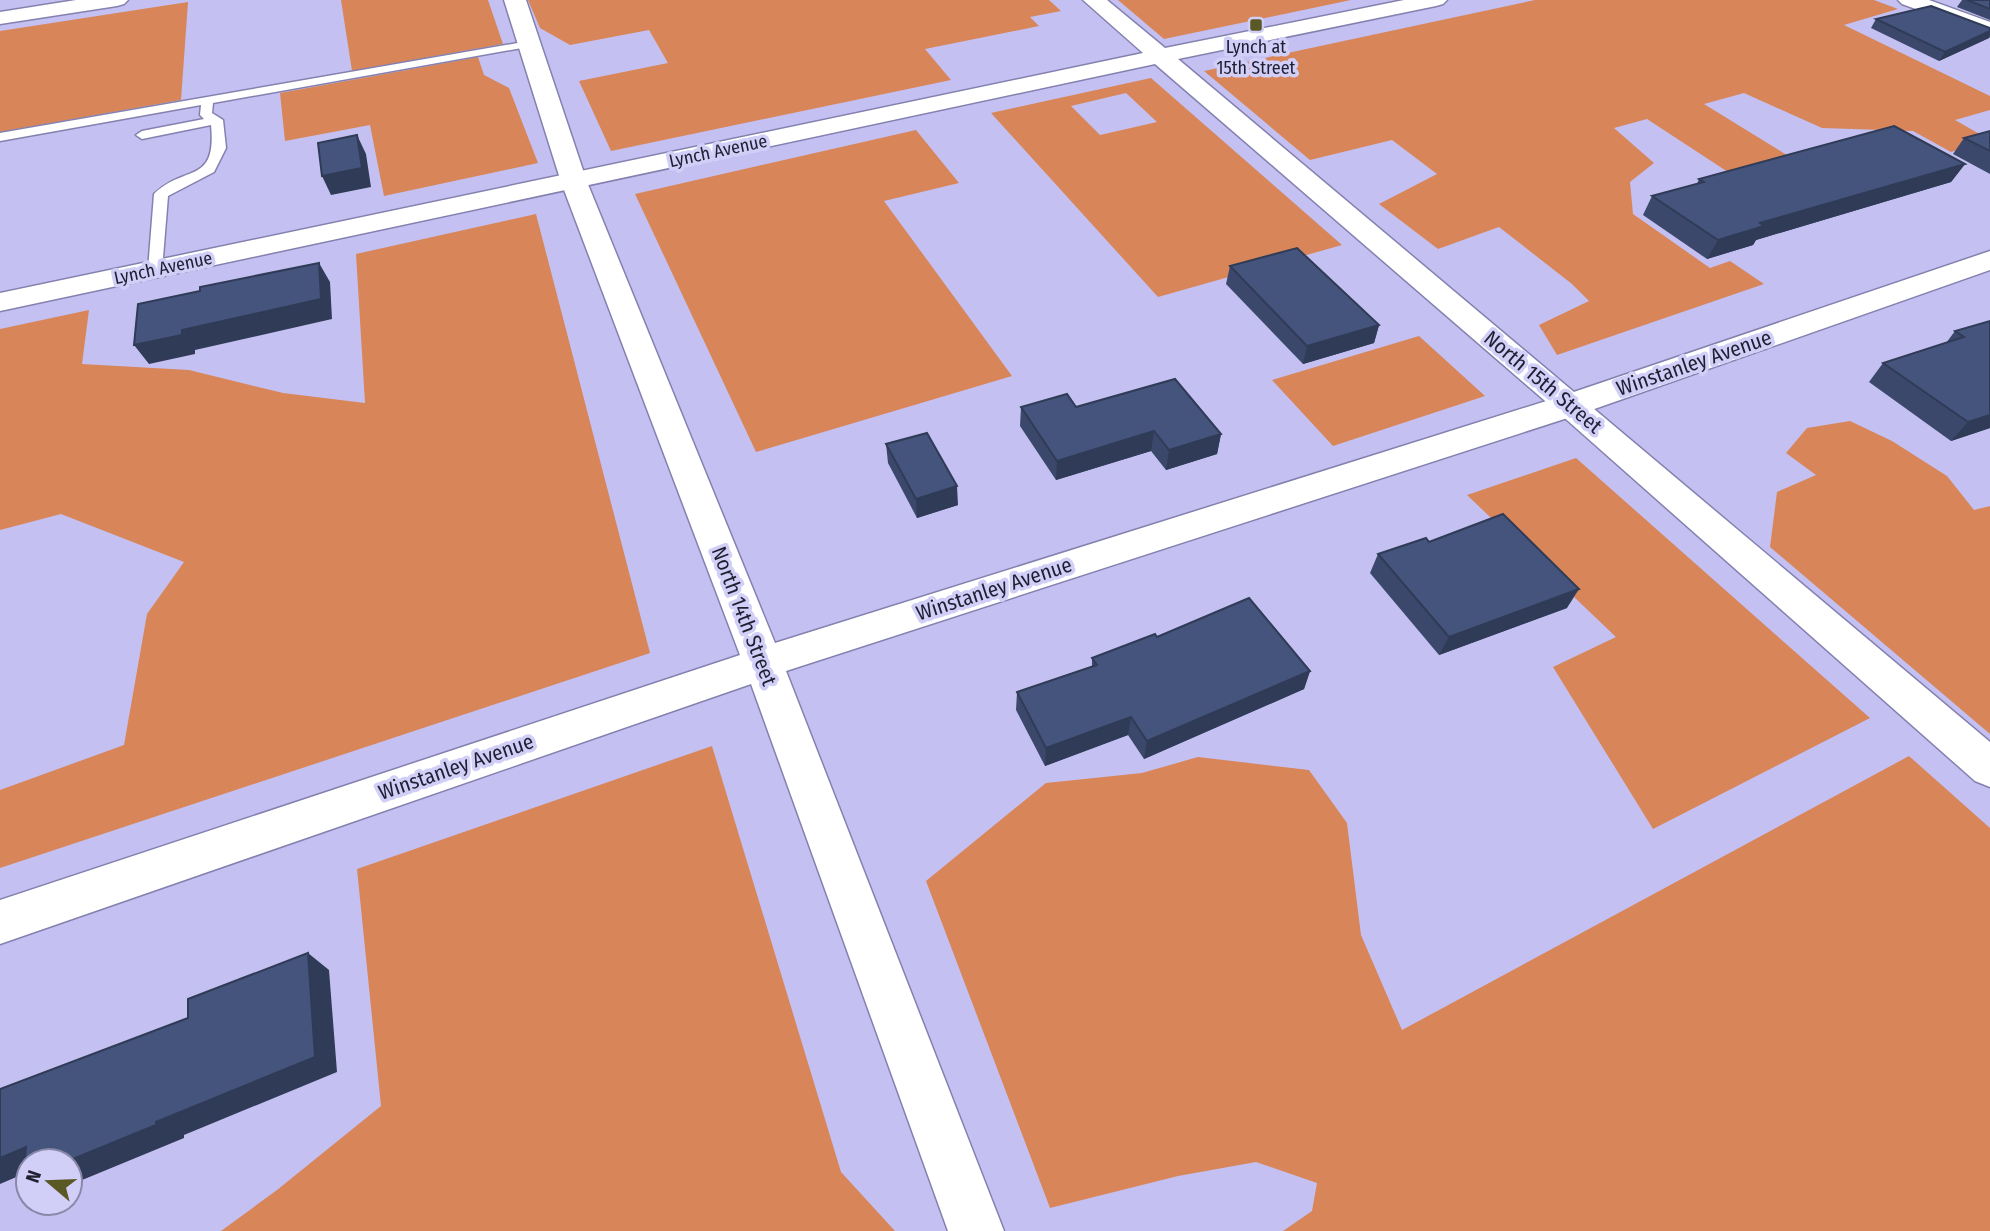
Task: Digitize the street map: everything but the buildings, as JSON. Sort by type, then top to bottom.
[{"type":"street","points":[[0,18],[117,0]]},
{"type":"street","name":"North 14th Street","points":[[515,0],[574,182],[762,663],[976,1231]]},
{"type":"street","name":"North 15th Street","points":[[1094,0],[1571,405],[1990,768]]},
{"type":"street","name":"Lynch Avenue","points":[[0,302],[574,182],[1156,55],[1436,0]]},
{"type":"street","points":[[1909,0],[1990,29]]},
{"type":"street","name":"Winstanley Avenue","points":[[0,922],[762,663],[1571,405],[1990,260]]},
{"type":"lane","points":[[0,137],[529,44]]},
{"type":"lane","points":[[207,102],[206,115],[217,120]]},
{"type":"lane","points":[[142,135],[217,120]]},
{"type":"lane","points":[[155,270],[161,194],[209,169],[220,148],[217,120]]},
{"type":"shaded area","points":[[341,0],[488,0],[503,44],[352,71]]},
{"type":"shaded area","points":[[528,0],[1049,0],[1061,11],[1030,17],[1039,26],[925,49],[951,80],[611,151],[579,81],[668,63],[649,30],[570,45],[540,28]]},
{"type":"shaded area","points":[[1118,0],[1351,0],[1164,39]]},
{"type":"shaded area","points":[[1535,0],[1874,0],[1898,9],[1844,25],[1990,96],[1990,110],[1955,120],[1990,140],[1951,152],[1913,131],[1822,128],[1744,93],[1704,104],[1790,157],[1731,174],[1647,119],[1614,128],[1654,163],[1630,182],[1633,214],[1710,268],[1730,261],[1764,284],[1557,355],[1539,325],[1589,301],[1572,284],[1499,227],[1438,249],[1379,204],[1437,174],[1392,140],[1310,160],[1204,71]]},
{"type":"shaded area","points":[[188,2],[181,100],[0,132],[0,31]]},
{"type":"shaded area","points":[[478,57],[484,75],[509,88],[538,163],[384,196],[370,125],[285,141],[280,93]]},
{"type":"shaded area","points":[[1151,78],[1342,245],[1158,297],[991,113]],"holes":[[[1126,93],[1157,122],[1100,135],[1071,106]]]},
{"type":"shaded area","points":[[916,130],[959,183],[884,201],[1012,376],[756,452],[635,194]]},
{"type":"shaded area","points":[[536,214],[650,653],[0,868],[0,790],[124,745],[147,614],[184,562],[61,514],[0,530],[0,329],[89,310],[82,364],[189,370],[283,393],[365,403],[356,254]]},
{"type":"shaded area","points":[[1419,336],[1485,396],[1333,446],[1272,380]]},
{"type":"shaded area","points":[[1850,421],[1892,441],[1947,476],[1974,510],[1990,506],[1990,734],[1770,547],[1777,492],[1816,475],[1786,453],[1807,428]]},
{"type":"shaded area","points":[[1576,458],[1870,718],[1653,829],[1553,667],[1616,637],[1467,495]]},
{"type":"shaded area","points":[[712,746],[841,1172],[895,1231],[221,1231],[277,1190],[381,1106],[357,869]]},
{"type":"shaded area","points":[[1909,756],[1990,828],[1990,1231],[1283,1231],[1312,1211],[1317,1183],[1256,1162],[1178,1176],[1050,1208],[926,881],[1046,783],[1142,773],[1198,757],[1309,770],[1347,823],[1361,935],[1402,1030]]},
{"type":"place","name":"Lynch at 15th Street","points":[[1256,25]]}]
